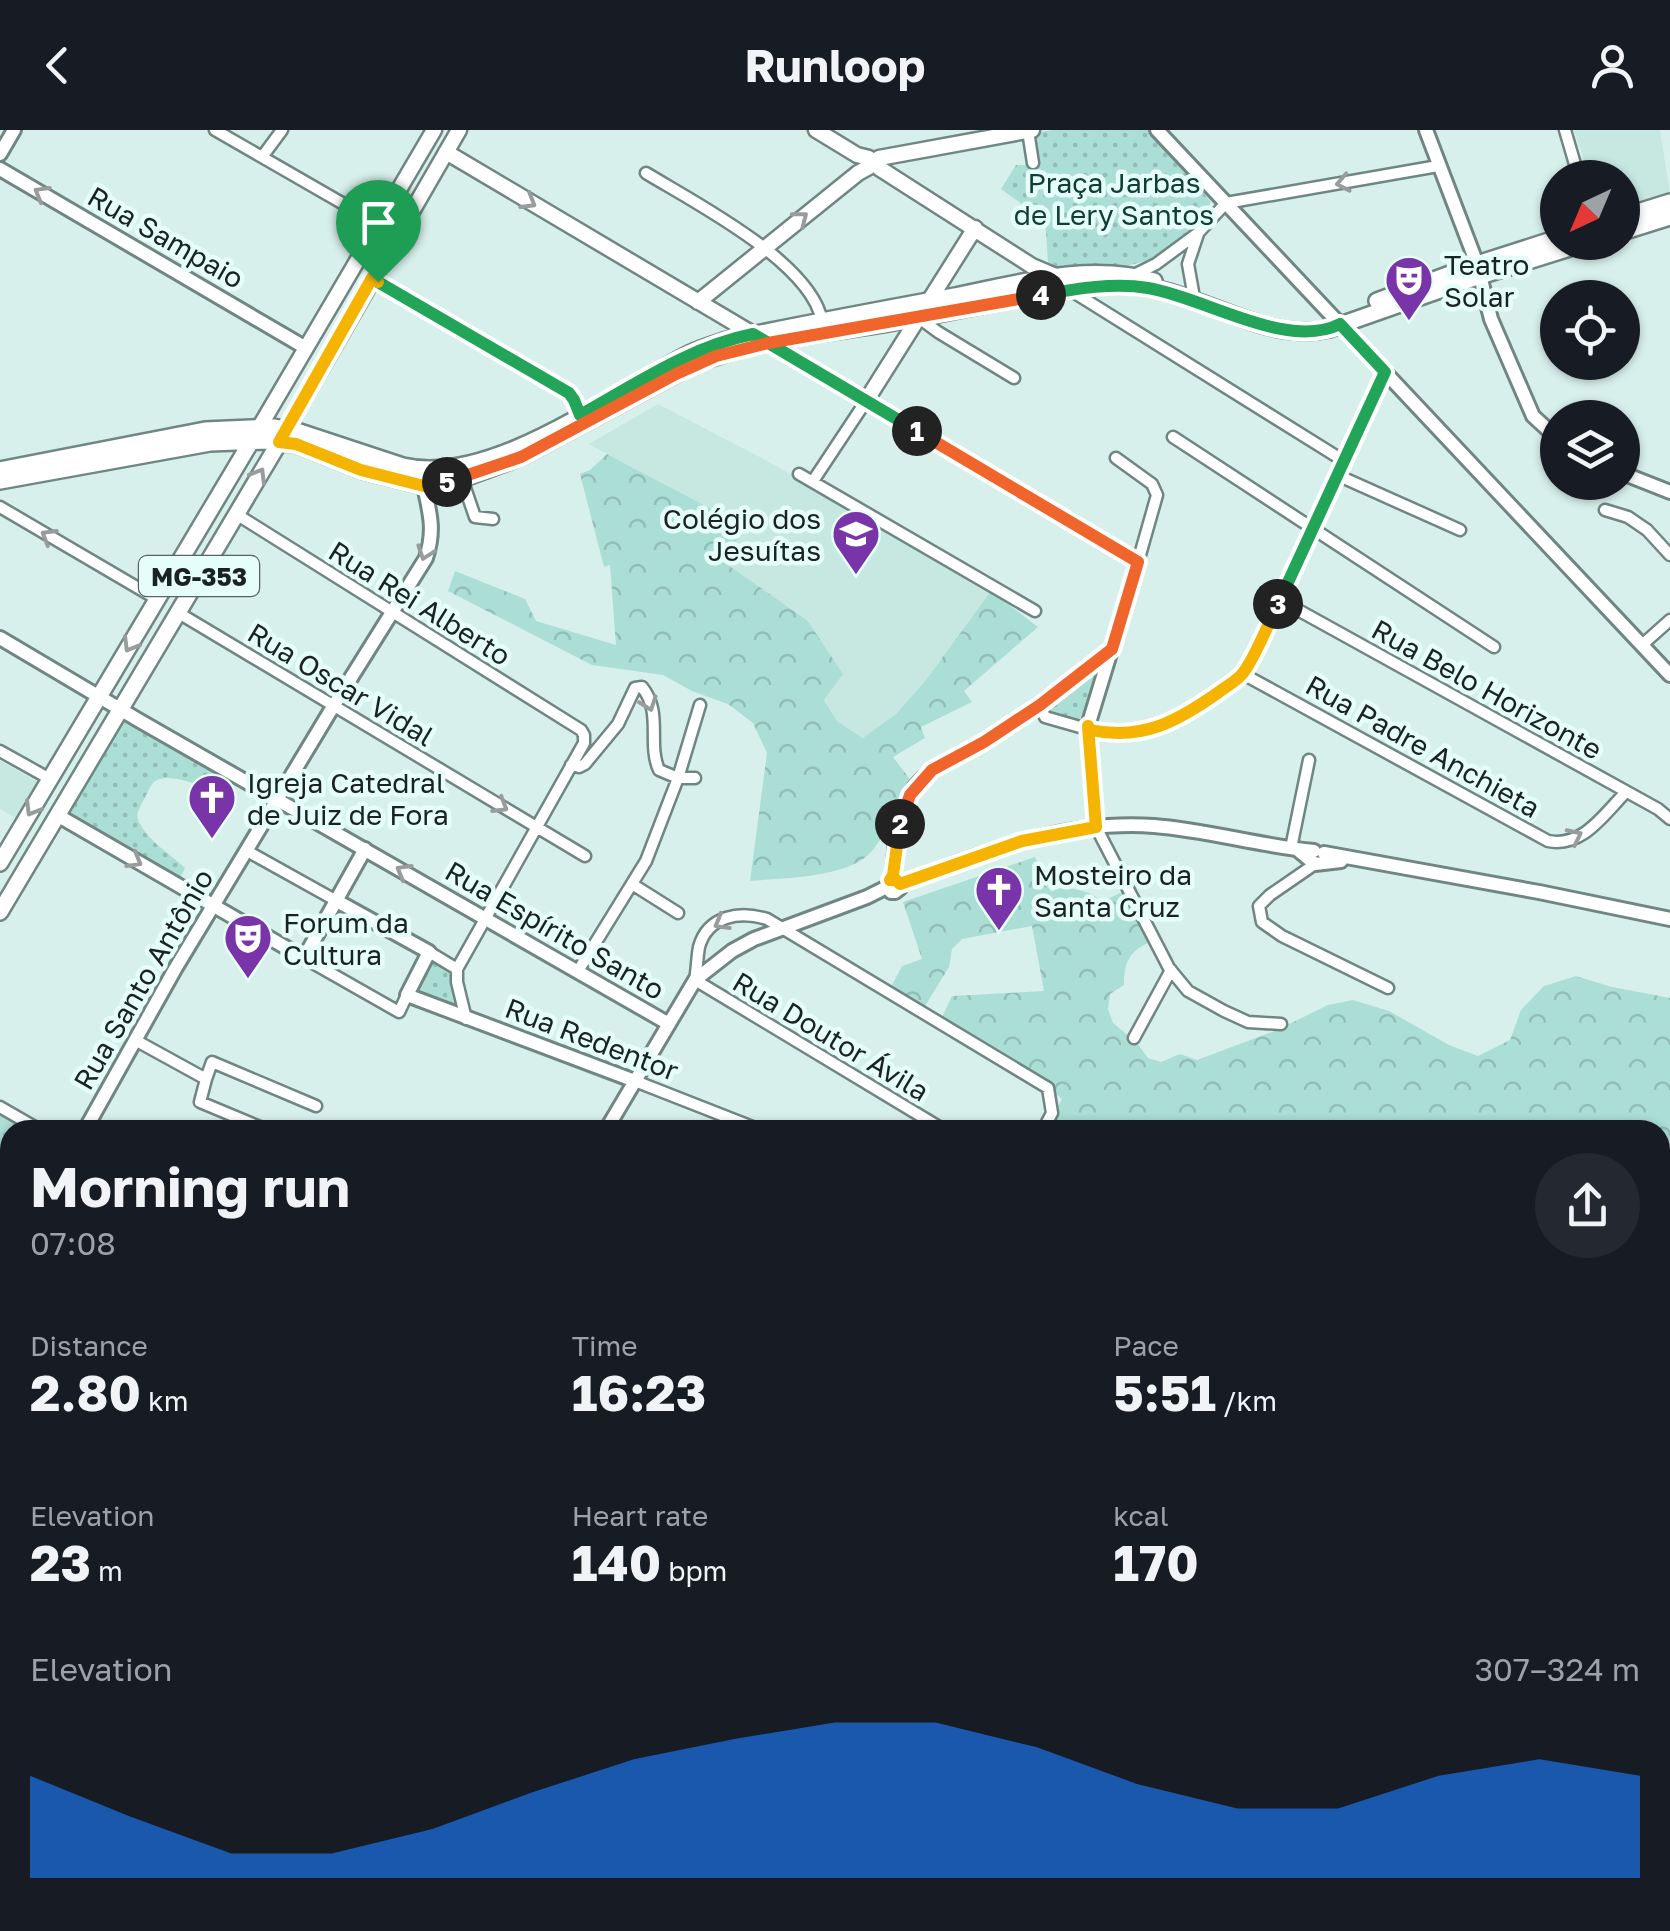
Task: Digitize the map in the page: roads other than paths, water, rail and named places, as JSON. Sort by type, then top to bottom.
[{"type":"main road","points":[[0,863],[434,130]]},
{"type":"main road","points":[[283,435],[459,130]]},
{"type":"main road","points":[[816,130],[975,228],[1034,273],[1064,284],[1145,287],[1282,330],[1326,330],[1336,320],[1479,270],[1540,254]]},
{"type":"main road","points":[[698,302],[868,163],[1023,131]]},
{"type":"main road","points":[[446,152],[866,401],[919,318]]},
{"type":"main road","points":[[1640,211],[1670,202]]},
{"type":"main road","points":[[1640,226],[1670,217]]},
{"type":"main road","points":[[937,308],[975,228]]},
{"type":"main road","points":[[0,482],[210,443],[283,435],[415,469],[448,469],[514,449],[694,352],[753,334],[822,321],[937,308],[1064,284],[1092,273],[1133,275],[1282,321],[1300,324],[1336,320],[1398,304],[1540,245]]},
{"type":"main road","points":[[283,435],[361,470],[424,486],[462,479],[521,457],[716,356],[768,343],[919,318],[1034,273]]},
{"type":"main road","points":[[0,470],[204,430],[252,441]]},
{"type":"main road","name":"MG-353","points":[[0,912],[283,435]]},
{"type":"main road","points":[[424,486],[431,478],[482,464],[491,457]]},
{"type":"street","points":[[0,154],[14,130]]},
{"type":"street","points":[[215,130],[379,225],[400,230]]},
{"type":"street","points":[[262,157],[282,130]]},
{"type":"street","points":[[1157,130],[1670,675]]},
{"type":"street","points":[[1426,130],[1479,270],[1490,320],[1533,416],[1540,422]]},
{"type":"street","points":[[1565,130],[1574,160]]},
{"type":"street","points":[[1023,131],[1034,163]]},
{"type":"street","points":[[1133,275],[1156,264],[1198,233],[1226,203],[1438,166]]},
{"type":"street","name":"Rua Sampaio","points":[[0,169],[306,348]]},
{"type":"street","points":[[646,172],[765,246],[808,290],[820,307],[822,321]]},
{"type":"street","points":[[1192,292],[1188,264],[1198,233]]},
{"type":"street","points":[[372,278],[569,393],[580,415]]},
{"type":"street","points":[[1064,284],[1344,461]]},
{"type":"street","points":[[937,308],[938,332]]},
{"type":"street","points":[[919,318],[1014,378]]},
{"type":"street","points":[[1040,705],[1044,717],[1094,731],[1156,728],[1191,712],[1243,674],[1385,372]]},
{"type":"street","points":[[812,482],[866,401],[1138,562]]},
{"type":"street","points":[[1173,437],[1494,648]]},
{"type":"street","points":[[1116,458],[1156,490],[1155,508],[1088,728],[1096,827],[1171,970],[1188,991],[1248,1022],[1281,1024]]},
{"type":"street","points":[[799,474],[1034,611]]},
{"type":"street","points":[[1337,475],[1460,530]]},
{"type":"street","points":[[462,479],[476,516],[493,520]]},
{"type":"street","points":[[1640,480],[1670,492]]},
{"type":"street","name":"Rua Santo Antônio","points":[[91,1120],[213,906],[419,570],[430,542],[432,523],[424,486]]},
{"type":"street","points":[[0,507],[157,599]]},
{"type":"street","points":[[1606,510],[1628,516],[1670,554]]},
{"type":"street","name":"Rua Rei Alberto","points":[[236,514],[580,730],[584,743],[571,766]]},
{"type":"street","name":"Rua Belo Horizonte","points":[[1280,600],[1670,819]]},
{"type":"street","name":"Rua Oscar Vidal","points":[[178,612],[585,856]]},
{"type":"street","points":[[1642,646],[1670,620]]},
{"type":"street","name":"Rua Espírito Santo","points":[[0,638],[669,1024]]},
{"type":"street","points":[[892,884],[897,836],[916,785],[932,770],[1040,705],[1112,649]]},
{"type":"street","points":[[1087,668],[1097,670],[1102,678]]},
{"type":"street","name":"Rua Padre Anchieta","points":[[1243,674],[1548,840],[1560,843],[1578,838],[1626,792]]},
{"type":"street","points":[[466,1019],[457,968],[571,766],[585,764],[618,724],[635,688],[642,686],[653,709],[654,759],[659,770],[678,778],[695,778]]},
{"type":"street","points":[[578,971],[656,839],[700,705]]},
{"type":"street","points":[[0,751],[50,779]]},
{"type":"street","points":[[1309,760],[1311,855],[1259,906],[1262,922],[1282,936],[1388,988]]},
{"type":"street","points":[[57,815],[399,1012],[429,952]]},
{"type":"street","points":[[612,1120],[696,980],[732,951],[892,884],[1022,841],[1096,827],[1171,827],[1670,918]]},
{"type":"street","points":[[304,958],[365,849]]},
{"type":"street","points":[[247,851],[457,968]]},
{"type":"street","points":[[0,863],[23,871]]},
{"type":"street","points":[[632,884],[678,913]]},
{"type":"street","points":[[696,980],[700,946],[706,932],[731,915],[767,919],[1048,1088],[1052,1113],[1048,1120]]},
{"type":"street","points":[[1134,1038],[1171,970]]},
{"type":"street","name":"Rua Doutor Ávila","points":[[696,980],[927,1120]]},
{"type":"street","name":"Rua Redentor","points":[[407,996],[734,1120]]},
{"type":"street","points":[[135,1040],[206,1079]]},
{"type":"street","points":[[243,1120],[200,1102],[212,1062],[316,1106]]},
{"type":"street","points":[[0,1106],[23,1120]]},
{"type":"place","name":"Teatro Solar","points":[[1409,322]]},
{"type":"place","name":"Colégio dos Jesuítas","points":[[856,576]]},
{"type":"place","name":"Igreja Catedral de Juiz de Fora","points":[[212,840]]},
{"type":"place","name":"Mosteiro da Santa Cruz","points":[[999,932]]},
{"type":"place","name":"Forum da Cultura","points":[[248,980]]},
{"type":"park label","name":"Praça Jarbas de Lery Santos","points":[[1114,198]]}]
